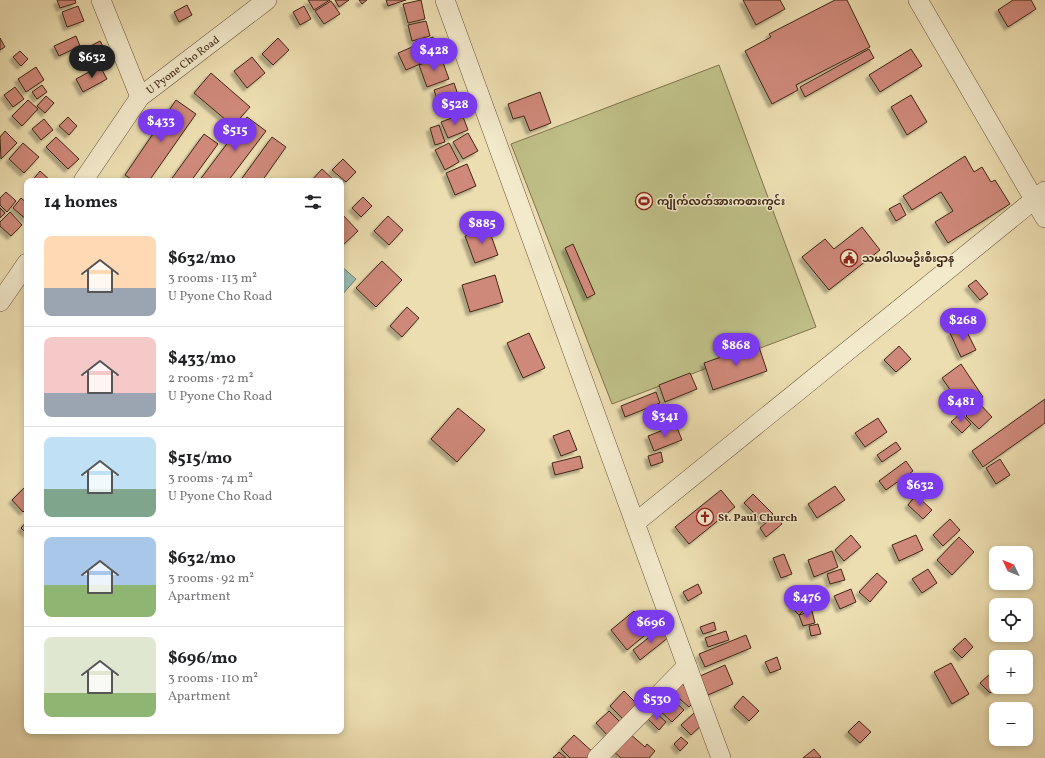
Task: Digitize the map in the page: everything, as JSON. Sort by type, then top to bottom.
[{"type":"street","points":[[101,0],[140,98]]},
{"type":"street","name":"U Pyone Cho Road","points":[[85,178],[140,98],[267,0]]},
{"type":"street","points":[[445,0],[721,758]]},
{"type":"street","points":[[918,0],[1040,196],[1045,218]]},
{"type":"street","points":[[635,523],[1040,196]]},
{"type":"street","points":[[0,302],[24,267]]},
{"type":"street","points":[[597,758],[687,666]]},
{"type":"green space","points":[[719,65],[816,327],[612,404],[511,144]]},
{"type":"water","points":[[344,269],[356,279],[344,293]]},
{"type":"building","points":[[57,0],[75,0],[76,3],[60,8]]},
{"type":"building","points":[[308,0],[330,0],[314,10]]},
{"type":"building","points":[[335,0],[349,0],[339,7]]},
{"type":"building","points":[[359,0],[367,0],[362,4]]},
{"type":"building","points":[[386,0],[406,0],[388,6]]},
{"type":"building","points":[[421,0],[425,19],[408,23],[403,4]]},
{"type":"building","points":[[743,0],[780,0],[785,9],[756,25]]},
{"type":"building","points":[[835,0],[847,0],[870,47],[796,85],[798,90],[772,104],[745,51],[771,37],[769,34]]},
{"type":"building","points":[[1013,0],[1031,0],[1036,9],[1008,27],[998,10]]},
{"type":"building","points":[[331,1],[340,14],[324,24],[315,11]]},
{"type":"building","points":[[187,5],[192,15],[179,22],[174,12]]},
{"type":"building","points":[[78,6],[84,21],[67,27],[62,12]]},
{"type":"building","points":[[304,6],[311,19],[300,25],[293,12]]},
{"type":"building","points":[[426,21],[430,36],[412,41],[408,25]]},
{"type":"building","points":[[76,36],[80,46],[59,56],[54,46]]},
{"type":"building","points":[[433,37],[440,53],[421,61],[414,44]]},
{"type":"building","points":[[0,38],[5,47],[0,50]]},
{"type":"building","points":[[278,38],[289,50],[273,65],[262,54]]},
{"type":"building","points":[[100,41],[107,53],[83,65],[77,53]]},
{"type":"building","points":[[412,47],[420,64],[406,70],[398,53]]},
{"type":"building","points":[[869,49],[874,58],[805,97],[800,87]]},
{"type":"building","points":[[911,49],[922,66],[880,92],[869,75]]},
{"type":"building","points":[[20,51],[28,59],[21,66],[13,57]]},
{"type":"building","points":[[252,57],[265,73],[247,88],[234,71]]},
{"type":"building","points":[[441,57],[449,79],[427,87],[419,65]]},
{"type":"building","points":[[100,66],[107,79],[83,92],[76,79]]},
{"type":"building","points":[[36,67],[44,80],[26,92],[18,79]]},
{"type":"building","points":[[211,73],[250,107],[233,126],[194,93]]},
{"type":"building","points":[[454,83],[459,98],[439,106],[434,90]]},
{"type":"building","points":[[42,85],[47,92],[37,99],[32,92]]},
{"type":"building","points":[[15,87],[24,99],[13,107],[4,95]]},
{"type":"building","points":[[540,92],[551,123],[530,131],[524,116],[513,119],[508,104]]},
{"type":"building","points":[[911,95],[927,122],[907,135],[891,107]]},
{"type":"building","points":[[46,96],[54,103],[45,113],[37,106]]},
{"type":"building","points":[[28,100],[38,109],[22,126],[12,116]]},
{"type":"building","points":[[176,100],[196,114],[151,178],[130,178],[125,175]]},
{"type":"building","points":[[462,114],[468,130],[448,138],[441,122]]},
{"type":"building","points":[[68,117],[77,126],[69,135],[59,126]]},
{"type":"building","points":[[247,117],[266,131],[230,178],[201,178]]},
{"type":"building","points":[[44,119],[53,130],[41,140],[32,129]]},
{"type":"building","points":[[439,125],[445,142],[435,145],[430,128]]},
{"type":"building","points":[[5,131],[17,143],[1,159],[0,137]]},
{"type":"building","points":[[468,133],[478,151],[463,159],[453,142]]},
{"type":"building","points":[[204,134],[218,144],[193,178],[172,178]]},
{"type":"building","points":[[56,137],[79,159],[68,169],[46,147]]},
{"type":"building","points":[[272,137],[286,147],[264,178],[242,178]]},
{"type":"building","points":[[23,143],[39,157],[24,173],[9,159]]},
{"type":"building","points":[[449,143],[459,162],[445,170],[435,150]]},
{"type":"building","points":[[965,156],[974,172],[982,167],[991,182],[995,180],[1010,204],[948,243],[935,222],[953,211],[941,192],[912,210],[903,196]]},
{"type":"building","points":[[343,159],[356,172],[346,182],[344,178],[341,178],[332,170]]},
{"type":"building","points":[[467,164],[476,186],[455,195],[446,173]]},
{"type":"building","points":[[322,169],[332,178],[314,178]]},
{"type":"building","points":[[40,171],[48,178],[34,178]]},
{"type":"building","points":[[6,192],[16,201],[7,212],[0,205],[0,198]]},
{"type":"building","points":[[363,197],[372,206],[361,217],[352,208]]},
{"type":"building","points":[[21,198],[24,200],[24,217],[13,208]]},
{"type":"building","points":[[900,203],[906,215],[896,221],[889,209]]},
{"type":"building","points":[[0,208],[5,213],[0,218]]},
{"type":"building","points":[[10,212],[22,225],[11,236],[0,226],[0,222]]},
{"type":"building","points":[[344,216],[358,231],[344,244]]},
{"type":"building","points":[[388,216],[403,230],[389,245],[374,231]]},
{"type":"building","points":[[488,227],[498,255],[475,263],[465,236]]},
{"type":"building","points":[[862,227],[880,250],[829,290],[802,257],[825,239],[834,249]]},
{"type":"building","points":[[573,244],[595,294],[587,298],[565,248]]},
{"type":"building","points":[[382,261],[402,280],[376,307],[356,288]]},
{"type":"building","points":[[495,275],[503,302],[470,312],[462,285]]},
{"type":"building","points":[[976,280],[988,294],[980,300],[968,286]]},
{"type":"building","points":[[407,307],[419,318],[402,337],[390,326]]},
{"type":"building","points":[[964,326],[976,350],[961,357],[950,333]]},
{"type":"building","points":[[529,333],[545,368],[523,378],[507,343]]},
{"type":"building","points":[[758,344],[767,371],[713,390],[704,363]]},
{"type":"building","points":[[899,346],[911,359],[896,372],[884,360]]},
{"type":"building","points":[[961,364],[983,397],[964,410],[942,378]]},
{"type":"building","points":[[690,373],[697,389],[665,402],[659,385]]},
{"type":"building","points":[[656,392],[660,403],[625,417],[621,406]]},
{"type":"building","points":[[1045,399],[1045,423],[983,467],[972,451]]},
{"type":"building","points":[[979,403],[992,417],[979,429],[966,416]]},
{"type":"building","points":[[458,408],[485,430],[457,462],[431,439]]},
{"type":"building","points":[[961,413],[971,424],[962,433],[951,422]]},
{"type":"building","points":[[878,418],[887,432],[865,447],[855,433]]},
{"type":"building","points":[[676,425],[682,440],[654,451],[648,436]]},
{"type":"building","points":[[569,430],[577,450],[561,456],[553,436]]},
{"type":"building","points":[[896,442],[901,449],[882,462],[877,455]]},
{"type":"building","points":[[661,452],[663,462],[651,466],[648,456]]},
{"type":"building","points":[[580,456],[583,468],[555,475],[552,463]]},
{"type":"building","points":[[1000,459],[1010,475],[996,484],[986,468]]},
{"type":"building","points":[[906,461],[913,471],[886,490],[879,481]]},
{"type":"building","points":[[835,486],[845,500],[817,518],[808,504]]},
{"type":"building","points":[[24,488],[23,512],[12,500]]},
{"type":"building","name":"St. Paul Church","points":[[721,490],[735,507],[689,544],[675,527]]},
{"type":"building","points":[[753,494],[773,514],[764,523],[744,503]]},
{"type":"building","points":[[916,495],[932,510],[923,519],[908,505]]},
{"type":"building","points":[[775,515],[782,524],[766,537],[760,528]]},
{"type":"building","points":[[950,519],[960,530],[943,546],[933,535]]},
{"type":"building","points":[[851,535],[861,547],[844,561],[835,550]]},
{"type":"building","points":[[916,535],[923,550],[899,561],[892,545]]},
{"type":"building","points":[[959,537],[974,552],[952,575],[937,560]]},
{"type":"building","points":[[832,551],[838,567],[814,577],[808,560]]},
{"type":"building","points":[[784,554],[792,574],[781,578],[773,558]]},
{"type":"building","points":[[841,569],[845,580],[830,584],[827,574]]},
{"type":"building","points":[[928,569],[937,583],[922,593],[912,579]]},
{"type":"building","points":[[877,573],[887,582],[870,602],[859,592]]},
{"type":"building","points":[[698,584],[702,593],[688,601],[683,592]]},
{"type":"building","points":[[851,589],[856,602],[840,609],[834,596]]},
{"type":"building","points":[[807,593],[814,601],[799,615],[791,607]]},
{"type":"building","points":[[634,611],[650,631],[627,650],[611,630]]},
{"type":"building","points":[[812,611],[815,623],[803,626],[799,615]]},
{"type":"building","points":[[714,622],[716,630],[703,634],[700,627]]},
{"type":"building","points":[[818,624],[821,634],[811,636],[809,626]]},
{"type":"building","points":[[661,628],[669,637],[640,660],[633,650]]},
{"type":"building","points":[[726,631],[729,640],[708,647],[705,638]]},
{"type":"building","points":[[746,635],[751,648],[705,667],[699,654]]},
{"type":"building","points":[[965,638],[973,647],[962,658],[953,649]]},
{"type":"building","points":[[777,657],[781,669],[770,673],[765,662]]},
{"type":"building","points":[[951,663],[969,694],[952,704],[934,672]]},
{"type":"building","points":[[725,665],[733,684],[708,695],[700,676]]},
{"type":"building","points":[[989,675],[989,692],[980,683]]},
{"type":"building","points":[[681,683],[698,698],[689,707],[672,692]]},
{"type":"building","points":[[624,691],[637,704],[623,719],[610,706]]},
{"type":"building","points":[[668,695],[684,710],[672,722],[656,707]]},
{"type":"building","points":[[743,696],[759,711],[749,721],[734,707]]},
{"type":"building","points":[[609,711],[622,724],[609,737],[596,723]]},
{"type":"building","points":[[655,712],[666,722],[659,730],[648,719]]},
{"type":"building","points":[[694,713],[704,723],[691,735],[681,725]]},
{"type":"building","points":[[859,721],[871,732],[860,743],[848,732]]},
{"type":"building","points":[[629,733],[645,747],[647,744],[655,751],[649,758],[621,758],[612,750]]},
{"type":"building","points":[[574,735],[595,754],[591,758],[570,758],[561,749]]},
{"type":"building","points":[[681,737],[688,743],[680,751],[674,744]]},
{"type":"building","points":[[814,749],[821,757],[820,758],[803,758]]},
{"type":"building","points":[[559,752],[566,758],[553,758]]},
{"type":"place","name":"ကျိုက်လတ်အားကစားကွင်း","points":[[644,201]]},
{"type":"place","name":"သမဝါယမဦးစီးဌာန","points":[[849,258]]},
{"type":"place","name":"St. Paul Church","points":[[705,517]]}]
